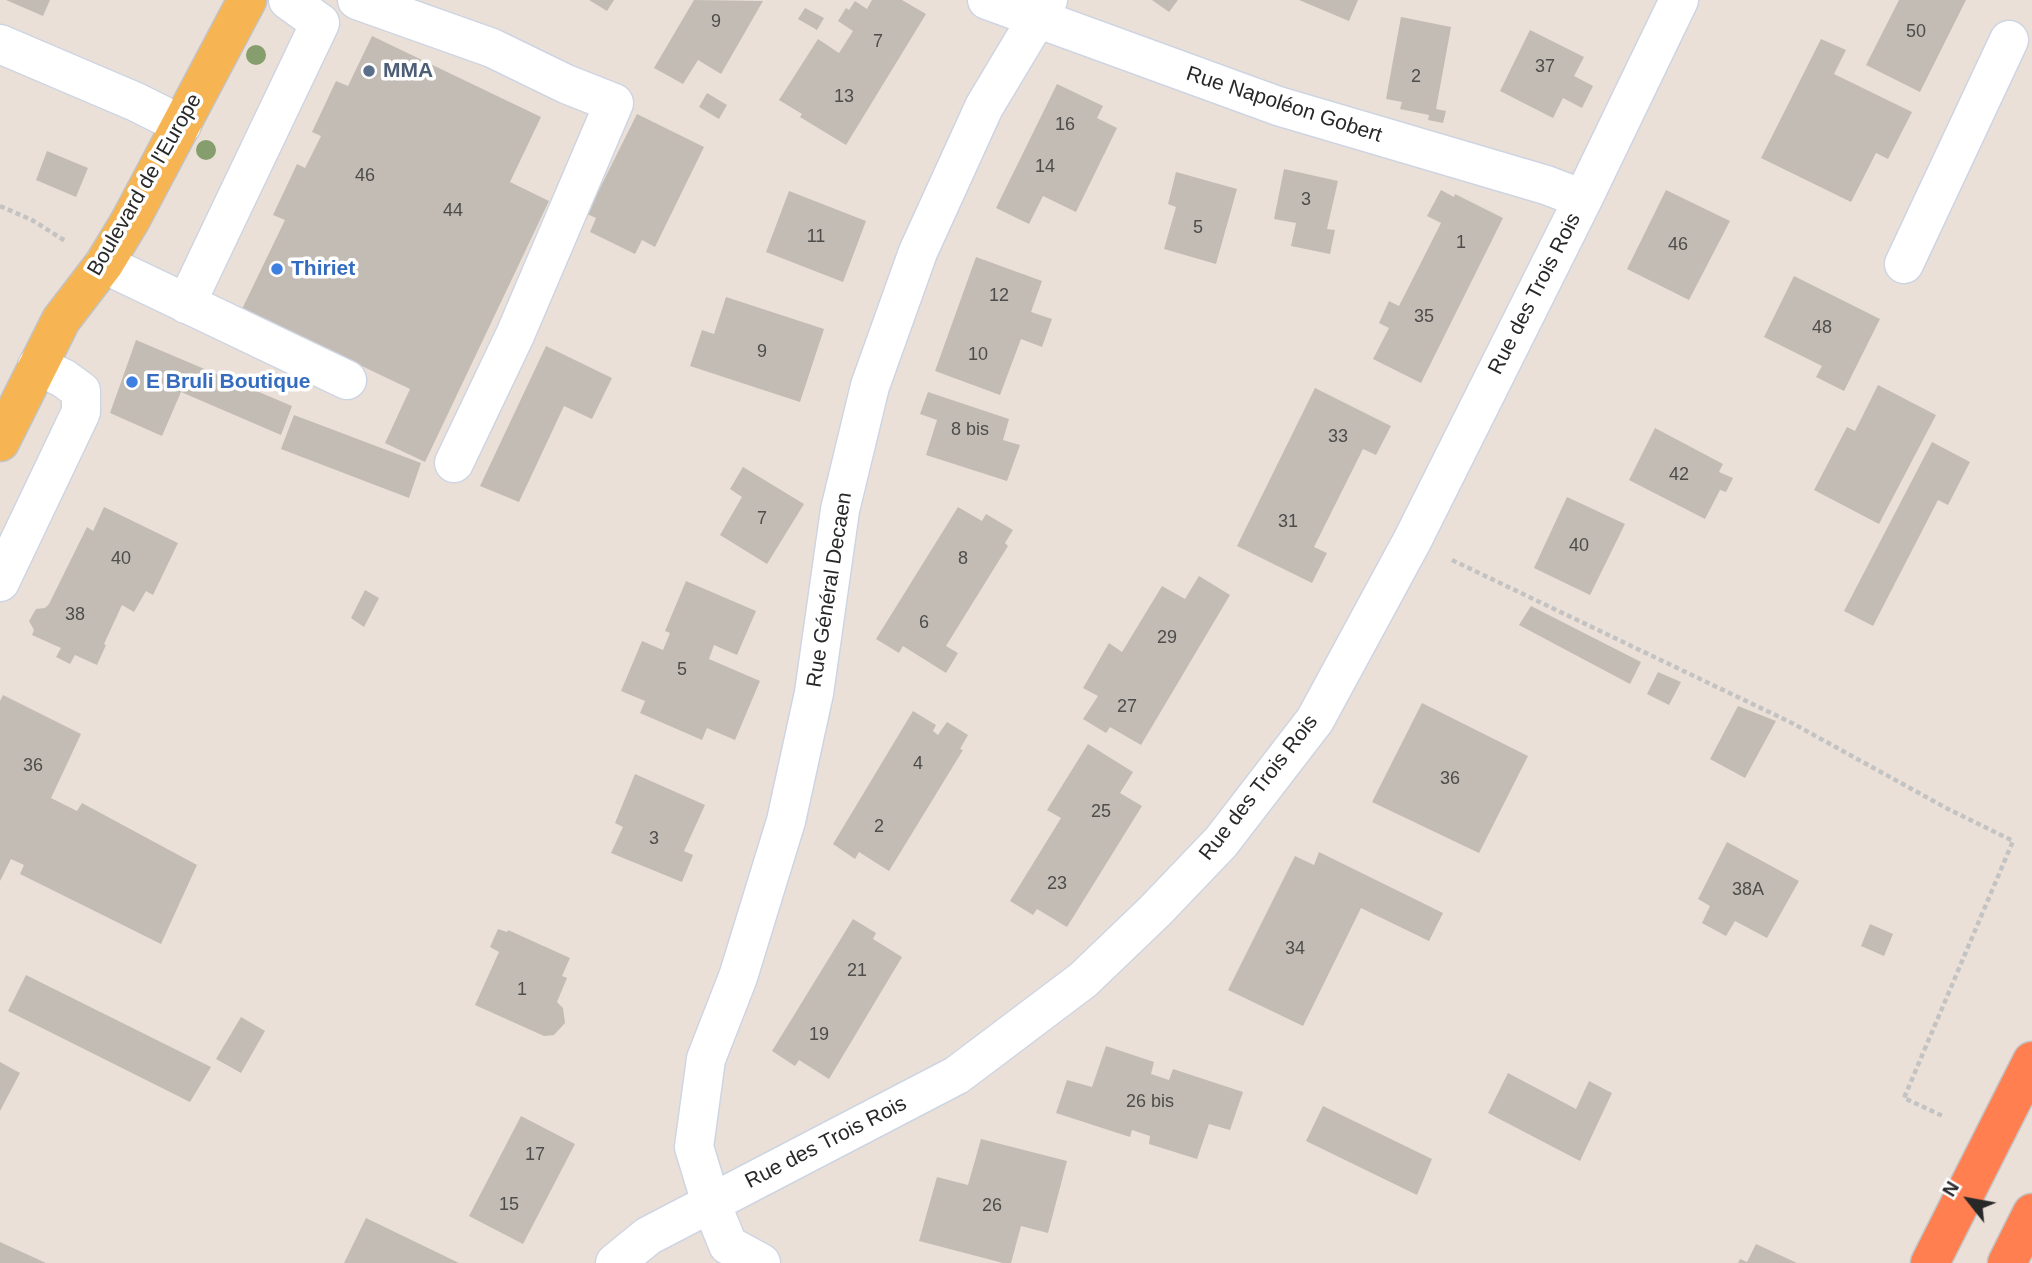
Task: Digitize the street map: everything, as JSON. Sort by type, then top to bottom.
[{"type":"highway","points":[[1930,1263],[2032,1061]]},
{"type":"highway","points":[[2007,1263],[2032,1213]]},
{"type":"main road","name":"Boulevard de l'Europe","points":[[0,442],[61,320],[104,264],[182,125],[247,0]]},
{"type":"street","points":[[186,304],[320,23],[288,0]]},
{"type":"street","points":[[357,0],[492,48],[566,84],[614,103],[515,335],[454,463]]},
{"type":"street","name":"Rue Napoléon Gobert","points":[[987,0],[1042,9],[1278,107],[1546,185],[1583,199]]},
{"type":"street","name":"Rue des Trois Rois","points":[[615,1263],[648,1236],[957,1075],[1083,980],[1155,911],[1221,842],[1315,720],[1412,541],[1679,0]]},
{"type":"street","name":"Rue Général Decaen","points":[[761,1263],[728,1245],[711,1203],[694,1147],[706,1059],[738,977],[786,821],[814,693],[840,510],[870,386],[918,252],[984,107],[1042,9]]},
{"type":"street","points":[[1904,264],[2009,40]]},
{"type":"street","points":[[0,44],[136,102],[182,125]]},
{"type":"street","points":[[104,264],[347,380]]},
{"type":"street","points":[[0,582],[81,412],[81,391],[63,378],[37,366]]},
{"type":"path","points":[[0,206],[32,220],[72,245]]},
{"type":"path","points":[[1412,541],[1792,723],[2013,841],[1905,1098],[1945,1117]]},
{"type":"building","points":[[6,0],[50,0],[43,16]]},
{"type":"building","points":[[589,0],[614,0],[607,11]]},
{"type":"building","points":[[694,0],[763,1],[721,74],[698,60],[683,84],[654,68]]},
{"type":"building","points":[[872,0],[902,0],[926,14],[846,145],[800,117],[802,114],[779,100],[818,39],[839,53],[853,31],[838,21],[846,8],[849,10],[855,1],[867,9]]},
{"type":"building","points":[[1152,0],[1178,0],[1169,12]]},
{"type":"building","points":[[1299,0],[1358,0],[1349,21]]},
{"type":"building","points":[[1899,0],[1966,0],[1920,92],[1866,65]]},
{"type":"building","points":[[805,8],[824,18],[817,30],[798,19]]},
{"type":"building","points":[[1401,17],[1451,27],[1436,109],[1446,111],[1443,123],[1428,120],[1429,115],[1400,109],[1402,102],[1386,99]]},
{"type":"building","points":[[1530,30],[1584,57],[1574,76],[1593,86],[1582,108],[1563,98],[1553,118],[1500,91]]},
{"type":"building","points":[[372,36],[541,117],[510,182],[549,201],[425,462],[385,443],[410,389],[242,309],[285,220],[273,215],[297,164],[305,168],[321,136],[312,132],[336,81],[348,86]]},
{"type":"building","points":[[1821,39],[1846,50],[1834,74],[1912,112],[1888,159],[1876,153],[1851,202],[1761,158]]},
{"type":"building","points":[[1057,84],[1103,106],[1097,118],[1117,128],[1076,212],[1043,196],[1029,224],[996,208]]},
{"type":"building","points":[[707,93],[727,105],[719,119],[699,107]]},
{"type":"building","points":[[637,114],[704,147],[655,247],[642,240],[635,254],[590,232],[596,218],[587,214]]},
{"type":"building","points":[[47,151],[88,168],[76,197],[36,180]]},
{"type":"building","points":[[1284,169],[1338,181],[1327,229],[1335,230],[1330,254],[1291,246],[1296,223],[1274,219]]},
{"type":"building","points":[[1176,172],[1237,189],[1216,264],[1164,249],[1176,207],[1168,204]]},
{"type":"building","points":[[1441,190],[1454,197],[1455,194],[1503,218],[1421,383],[1373,359],[1389,328],[1379,323],[1389,301],[1399,306],[1441,223],[1427,216]]},
{"type":"building","points":[[1666,190],[1730,221],[1689,300],[1627,269]]},
{"type":"building","points":[[789,191],[866,221],[843,282],[766,252]]},
{"type":"building","points":[[976,257],[1042,281],[1031,312],[1052,319],[1042,347],[1021,339],[1000,395],[935,371]]},
{"type":"building","points":[[1794,276],[1880,319],[1844,391],[1816,377],[1822,366],[1764,337]]},
{"type":"building","points":[[726,297],[824,329],[800,402],[690,366],[702,330],[714,334]]},
{"type":"building","points":[[136,340],[292,406],[281,435],[181,392],[162,436],[110,413]]},
{"type":"building","points":[[546,346],[612,378],[592,419],[564,406],[519,502],[480,486]]},
{"type":"building","points":[[1878,385],[1936,415],[1879,524],[1814,490],[1847,427],[1855,431]]},
{"type":"building","points":[[1315,388],[1391,426],[1376,455],[1363,449],[1314,547],[1327,553],[1312,583],[1237,546]]},
{"type":"building","points":[[928,392],[1009,419],[1003,440],[1020,445],[1007,481],[926,455],[937,420],[920,414]]},
{"type":"building","points":[[294,415],[421,463],[409,498],[281,449]]},
{"type":"building","points":[[1655,428],[1723,464],[1719,472],[1733,478],[1726,492],[1720,490],[1705,519],[1629,480]]},
{"type":"building","points":[[1932,442],[1970,462],[1948,505],[1938,500],[1873,626],[1844,611]]},
{"type":"building","points":[[743,467],[804,504],[767,564],[720,535],[742,497],[730,489]]},
{"type":"building","points":[[1567,497],[1625,524],[1590,595],[1534,568]]},
{"type":"building","points":[[104,507],[178,543],[153,595],[146,591],[134,612],[122,605],[97,665],[75,655],[70,664],[56,657],[61,648],[32,635],[34,630],[29,621],[36,609],[45,608],[49,604],[87,527],[93,531]]},
{"type":"building","points":[[958,507],[982,521],[986,514],[1013,530],[1005,543],[1008,546],[946,646],[958,653],[946,673],[903,646],[899,653],[876,639]]},
{"type":"building","points":[[1199,576],[1230,595],[1141,745],[1110,727],[1106,733],[1083,719],[1098,696],[1083,688],[1109,643],[1122,652],[1162,586],[1185,599]]},
{"type":"building","points":[[686,581],[756,611],[737,655],[714,645],[709,659],[760,681],[735,740],[707,728],[702,740],[640,713],[645,701],[621,691],[642,641],[663,650],[670,633],[665,631]]},
{"type":"building","points":[[365,590],[379,598],[364,627],[351,618]]},
{"type":"building","points":[[1531,606],[1641,662],[1630,684],[1519,625]]},
{"type":"building","points":[[1658,672],[1681,682],[1669,705],[1647,694]]},
{"type":"building","points":[[3,695],[81,734],[51,798],[77,811],[82,803],[197,865],[161,944],[20,874],[24,865],[11,859],[0,881],[0,701]]},
{"type":"building","points":[[1422,703],[1528,756],[1479,853],[1372,802]]},
{"type":"building","points":[[1738,706],[1776,721],[1745,778],[1710,759]]},
{"type":"building","points":[[913,711],[936,725],[933,731],[938,735],[947,722],[968,735],[960,749],[963,750],[889,871],[859,852],[855,859],[833,844]]},
{"type":"building","points":[[1088,744],[1133,772],[1120,793],[1142,806],[1067,927],[1037,909],[1033,915],[1010,901],[1061,818],[1047,810]]},
{"type":"building","points":[[635,774],[705,805],[684,851],[693,855],[682,882],[611,853],[623,827],[615,823]]},
{"type":"building","points":[[1727,842],[1799,881],[1767,938],[1735,921],[1726,936],[1702,923],[1710,906],[1698,899]]},
{"type":"building","points":[[1319,852],[1443,913],[1429,941],[1361,908],[1303,1026],[1228,990],[1295,856],[1314,865]]},
{"type":"building","points":[[853,919],[876,933],[873,939],[902,957],[829,1079],[799,1060],[795,1066],[772,1051]]},
{"type":"building","points":[[1870,924],[1893,934],[1884,956],[1861,946]]},
{"type":"building","points":[[498,929],[508,930],[570,958],[562,976],[567,978],[557,1002],[563,1008],[565,1023],[554,1035],[544,1036],[475,1005],[499,952],[490,947]]},
{"type":"building","points":[[26,975],[211,1067],[190,1102],[8,1011]]},
{"type":"building","points":[[241,1017],[265,1031],[241,1073],[216,1059]]},
{"type":"building","points":[[1106,1046],[1154,1062],[1151,1074],[1169,1080],[1173,1069],[1243,1092],[1230,1130],[1209,1124],[1197,1159],[1149,1144],[1150,1136],[1132,1130],[1130,1137],[1056,1113],[1067,1080],[1092,1087]]},
{"type":"building","points":[[0,1062],[20,1073],[0,1111]]},
{"type":"building","points":[[1508,1073],[1576,1109],[1589,1081],[1612,1093],[1580,1161],[1488,1113]]},
{"type":"building","points":[[1323,1106],[1432,1159],[1417,1195],[1306,1141]]},
{"type":"building","points":[[521,1116],[575,1144],[523,1244],[469,1216]]},
{"type":"building","points":[[981,1139],[1067,1161],[1048,1233],[1021,1226],[1011,1263],[919,1241],[937,1177],[968,1185]]},
{"type":"building","points":[[366,1218],[459,1263],[344,1263]]},
{"type":"building","points":[[0,1242],[46,1263],[0,1263]]},
{"type":"building","points":[[1756,1244],[1797,1263],[1738,1263],[1740,1259],[1747,1262]]},
{"type":"place","name":"MMA","points":[[369,71]]},
{"type":"place","name":"Thiriet","points":[[277,269]]},
{"type":"place","name":"E Bruli Boutique","points":[[132,382]]}]
